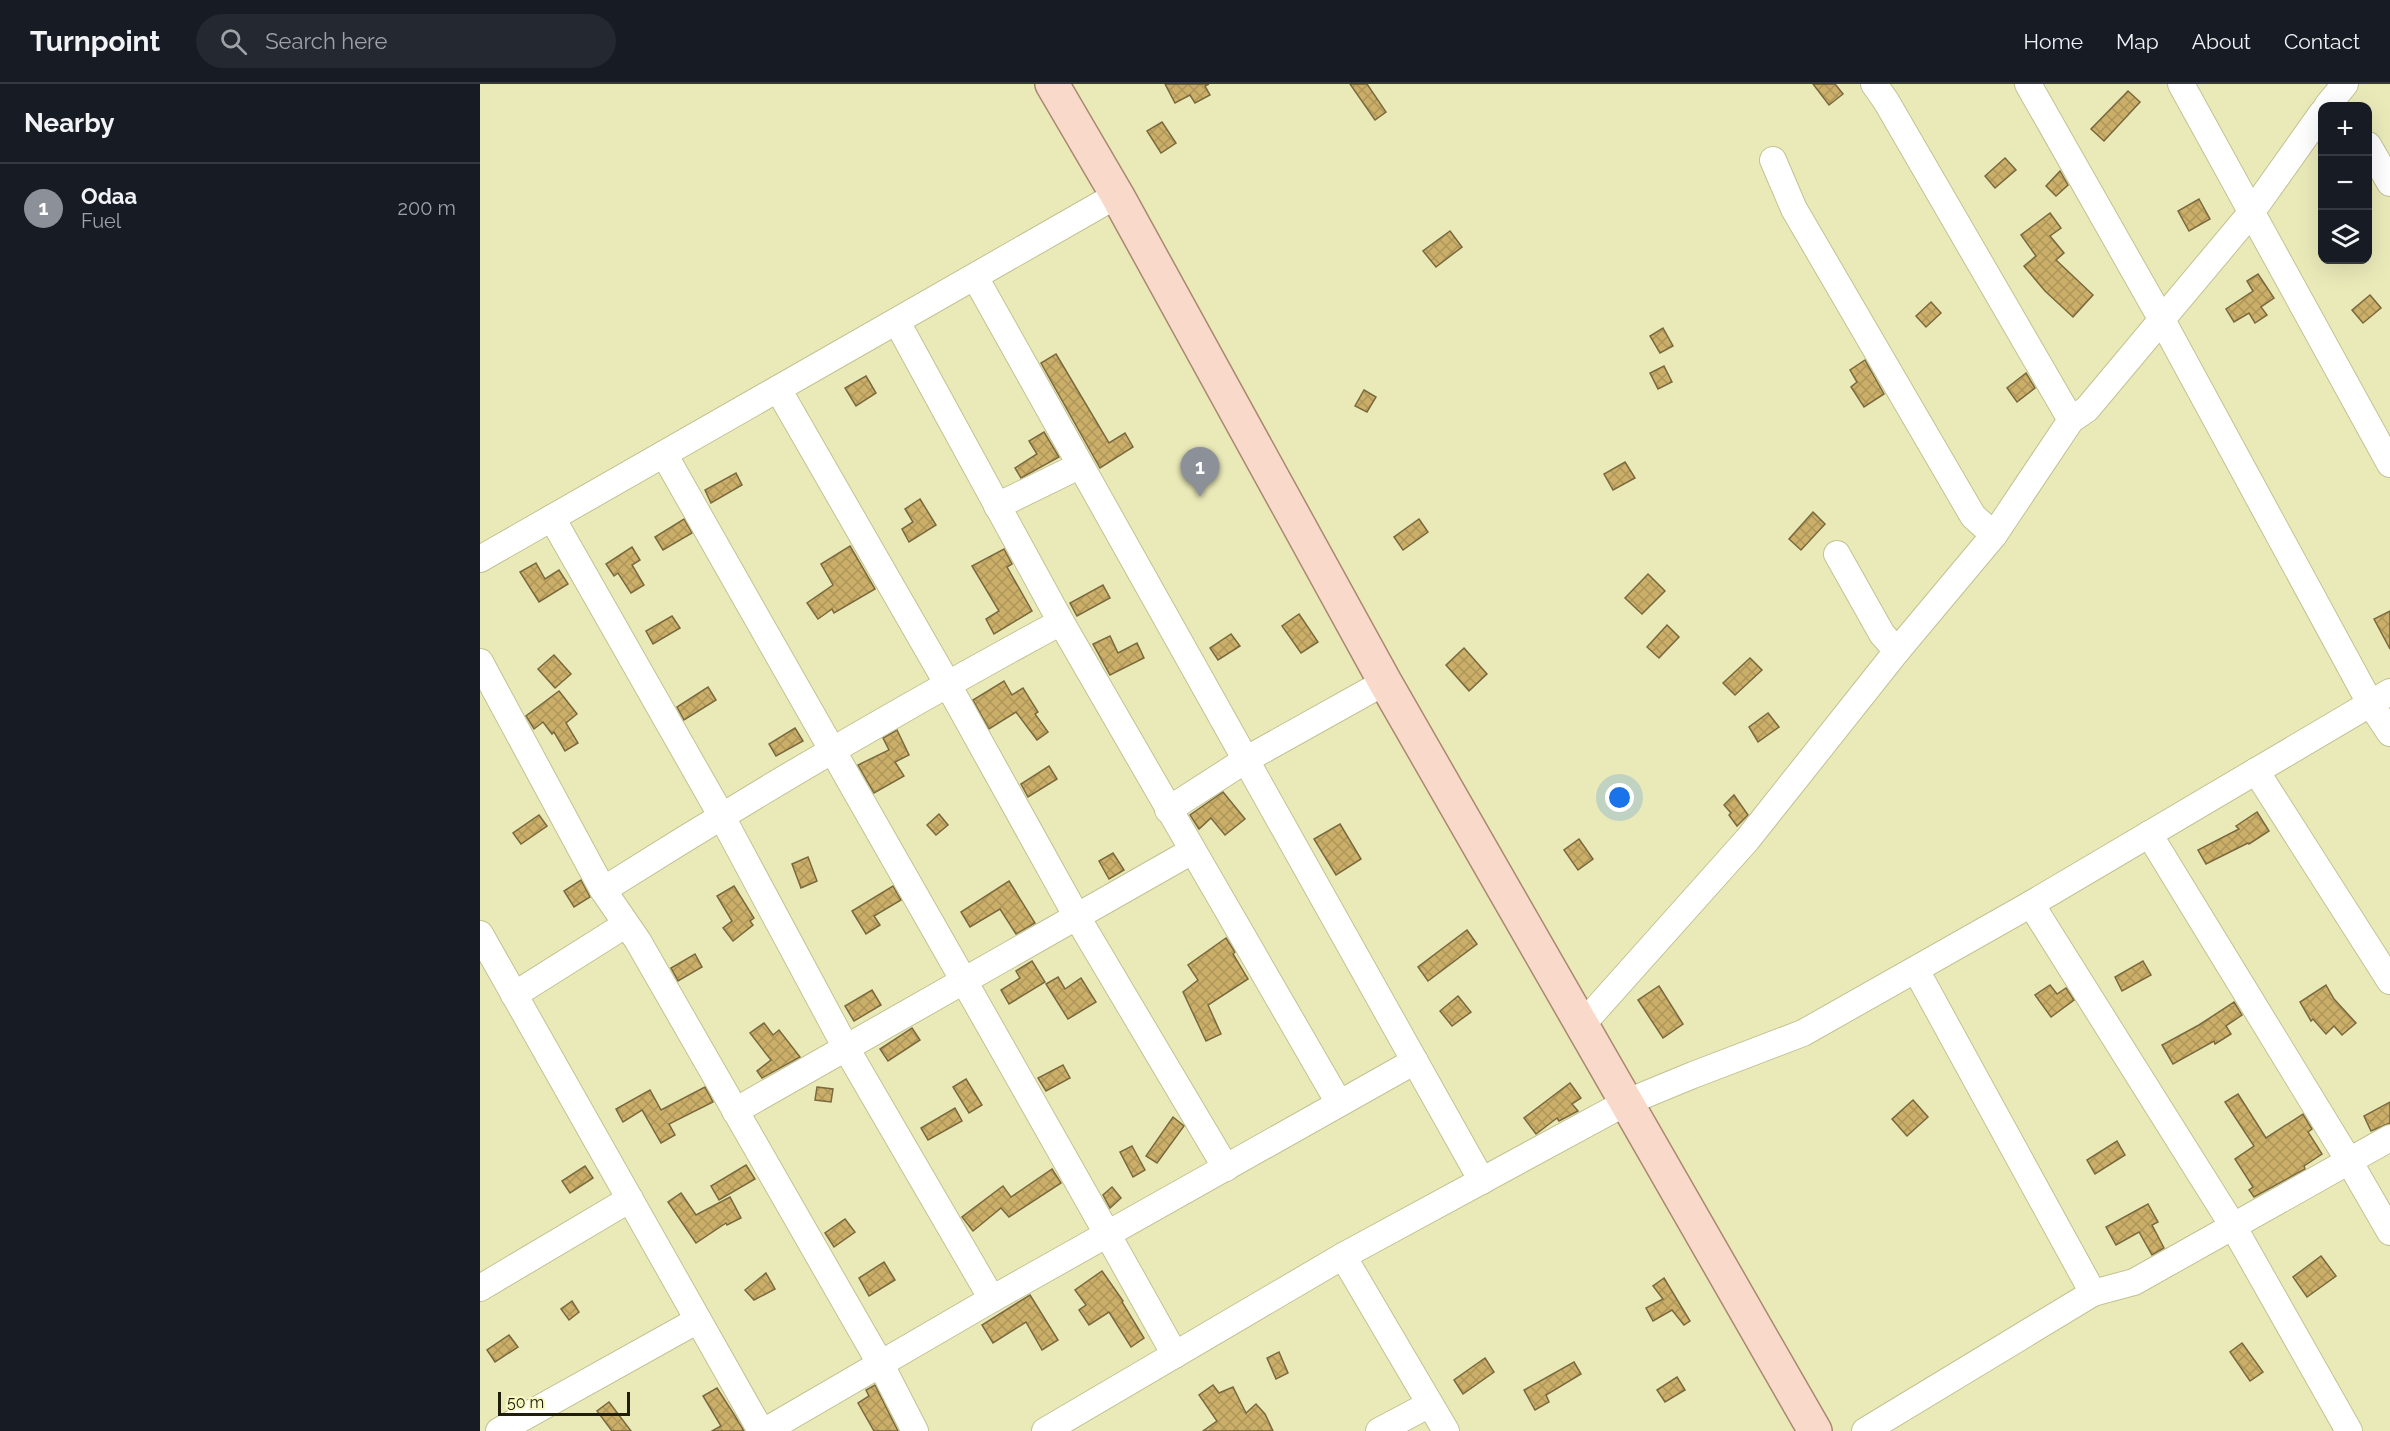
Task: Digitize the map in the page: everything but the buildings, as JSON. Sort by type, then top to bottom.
[{"type":"main road","points":[[1052,84],[1117,195],[1385,682],[1815,1431]]},
{"type":"street","points":[[1874,84],[1887,101],[2071,420]]},
{"type":"street","points":[[2028,84],[2380,698],[2390,733]]},
{"type":"street","points":[[2181,84],[2390,464]]},
{"type":"street","points":[[1581,1026],[1747,840],[1897,651],[1994,535],[2071,420],[2087,409],[2251,213],[2335,98]]},
{"type":"street","points":[[2372,153],[2390,183]]},
{"type":"street","points":[[1773,160],[1794,209],[1973,516],[1994,535]]},
{"type":"street","points":[[480,559],[1117,195]]},
{"type":"street","points":[[975,277],[1482,1181]]},
{"type":"street","points":[[897,322],[1061,622],[1339,1103]]},
{"type":"street","points":[[778,389],[947,683],[1077,917],[1226,1168]]},
{"type":"street","points":[[664,454],[831,750],[965,980],[1176,1355]]},
{"type":"street","points":[[997,506],[1079,466]]},
{"type":"street","points":[[552,518],[721,815],[846,1048],[992,1299]]},
{"type":"street","points":[[1837,554],[1882,634],[1897,651]]},
{"type":"street","points":[[603,890],[721,815],[831,750],[947,683],[1061,622]]},
{"type":"street","points":[[480,662],[603,890],[638,941],[880,1363],[915,1431]]},
{"type":"street","points":[[1168,810],[1247,759],[1385,682]]},
{"type":"street","points":[[1045,1431],[1083,1422],[1176,1355],[1343,1256],[1625,1103],[1803,1033],[2031,904],[2380,698]]},
{"type":"street","points":[[2256,771],[2390,981]]},
{"type":"street","points":[[2149,834],[2390,1232]]},
{"type":"street","points":[[735,1111],[1192,851]]},
{"type":"street","points":[[2031,904],[2233,1226],[2349,1431]]},
{"type":"street","points":[[514,994],[625,925]]},
{"type":"street","points":[[480,934],[763,1431],[1415,1061]]},
{"type":"street","points":[[1916,970],[2093,1293]]},
{"type":"street","points":[[1865,1431],[2093,1293],[2134,1282],[2390,1138]]},
{"type":"street","points":[[480,1288],[630,1199]]},
{"type":"street","points":[[1343,1256],[1446,1431]]},
{"type":"street","points":[[499,1431],[698,1320]]},
{"type":"street","points":[[1379,1431],[1430,1404]]},
{"type":"place","name":"Odaa","points":[[1200,497]]}]
